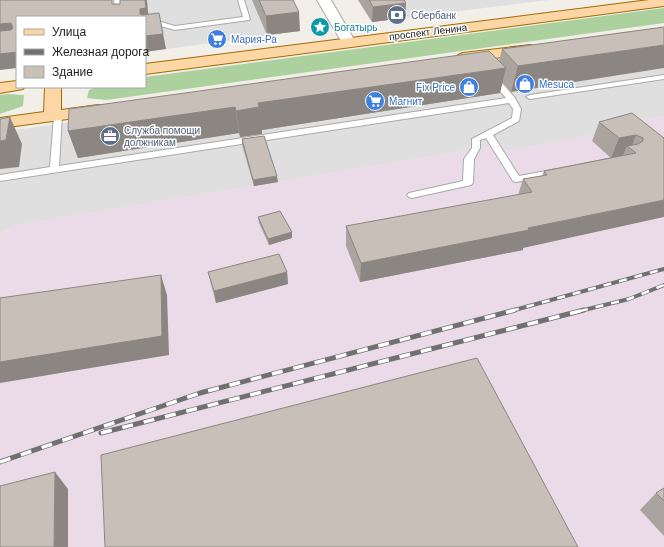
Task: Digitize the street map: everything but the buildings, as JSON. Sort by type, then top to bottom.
[{"type":"main road","name":"проспект Ленина","points":[[146,69],[664,2]]},
{"type":"main road","points":[[452,60],[479,62],[545,47]]},
{"type":"main road","points":[[0,88],[16,86]]},
{"type":"main road","points":[[53,88],[55,116]]},
{"type":"main road","points":[[0,123],[112,108]]},
{"type":"street","points":[[324,0],[348,43]]},
{"type":"lane","points":[[118,0],[120,16]]},
{"type":"lane","points":[[146,26],[161,24],[175,28],[247,19],[241,0]]},
{"type":"lane","points":[[412,195],[468,183],[469,159],[476,148],[476,139],[516,119],[517,109],[512,100],[479,62]]},
{"type":"lane","points":[[530,97],[664,77]]},
{"type":"lane","points":[[0,178],[512,100]]},
{"type":"lane","points":[[54,170],[55,116]]},
{"type":"lane","points":[[488,134],[516,179],[568,170]]},
{"type":"shaded area","points":[[147,0],[284,0],[300,31],[146,52],[146,24],[149,23]]},
{"type":"shaded area","points":[[358,0],[549,0],[372,22]]},
{"type":"shaded area","points":[[664,38],[664,116],[597,128],[602,133],[508,151],[502,144],[16,225],[0,233],[0,132]]},
{"type":"shaded area","points":[[664,116],[664,547],[0,547],[0,233],[16,225],[502,144],[508,151],[601,133],[597,128]]},
{"type":"green space","points":[[664,8],[664,23],[106,100],[87,98],[89,90],[93,88],[146,88],[146,77]]},
{"type":"green space","points":[[0,95],[24,95],[23,106],[0,114]]},
{"type":"railway","points":[[511,311],[664,269]]},
{"type":"railway","points":[[582,311],[629,299],[664,285]]},
{"type":"railway","points":[[0,462],[200,393],[515,310]]},
{"type":"railway","points":[[101,433],[582,311]]},
{"type":"place","name":"Сбербанк","points":[[397,15]]},
{"type":"place","name":"Богатырь","points":[[320,27]]},
{"type":"place","name":"Мария-Ра","points":[[217,39]]},
{"type":"place","name":"Mesuca","points":[[525,84]]},
{"type":"place","name":"Fix Price","points":[[469,87]]},
{"type":"place","name":"Магнит","points":[[375,101]]},
{"type":"place","name":"Служба помощи должникам","points":[[110,136]]}]
